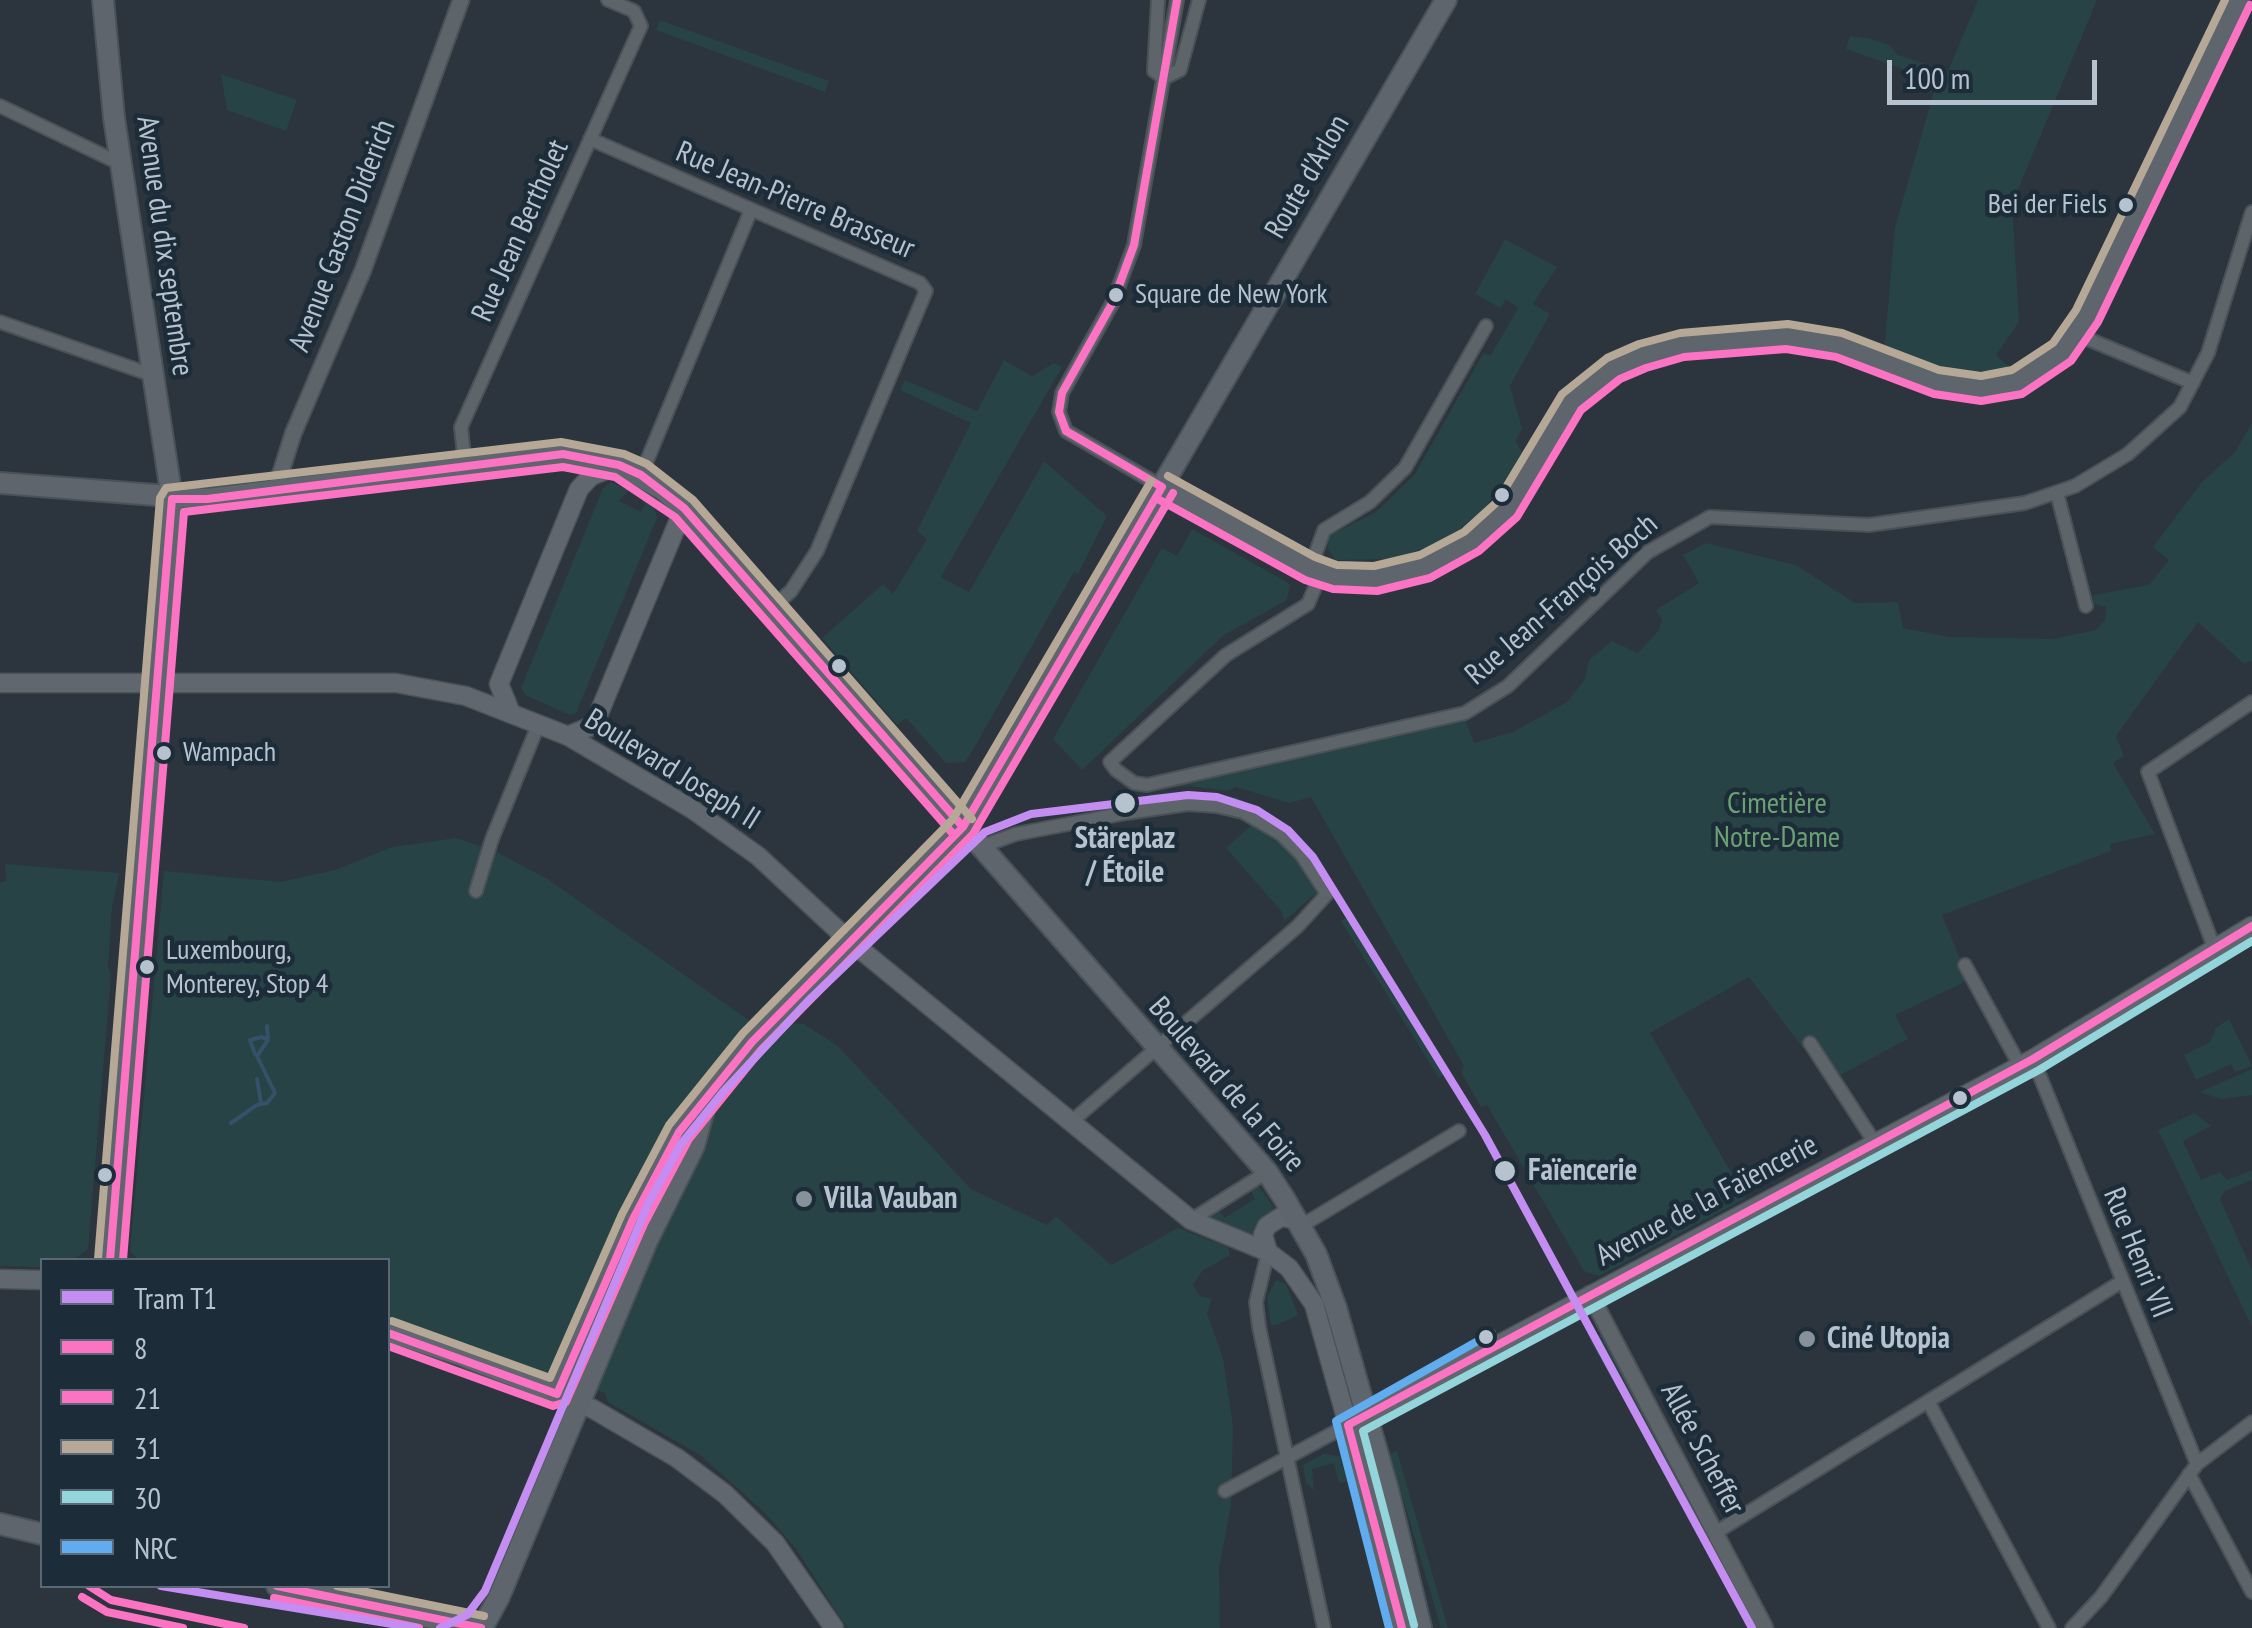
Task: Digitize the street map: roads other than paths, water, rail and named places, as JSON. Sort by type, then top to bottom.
[{"type":"main road","name":"Avenue du dix septembre","points":[[103,0],[121,164],[172,499],[110,1258]]},
{"type":"main road","name":"Route d'Arlon","points":[[557,1394],[651,1181],[713,1086],[964,827],[1446,0]]},
{"type":"main road","points":[[1162,487],[1316,571],[1375,579],[1450,556],[1492,524],[1522,487],[1559,417],[1586,388],[1614,368],[1682,345],[1748,336],[1787,336],[1839,345],[1936,382],[1980,389],[2016,382],[2044,367],[2082,325],[2239,0]]},
{"type":"main road","name":"Boulevard de la Foire","points":[[0,484],[172,499],[275,491],[563,454],[618,465],[641,475],[684,508],[996,867],[1165,1042],[1267,1172],[1301,1226],[1326,1279],[1357,1420],[1366,1490],[1402,1628]]},
{"type":"main road","points":[[510,711],[500,684],[579,489],[591,476],[618,465]]},
{"type":"main road","points":[[568,736],[594,725],[684,508]]},
{"type":"main road","name":"Boulevard Joseph II","points":[[0,684],[396,683],[466,696],[568,736],[692,809],[758,856],[851,942],[1191,1220],[1272,1254],[1304,1286],[1314,1304],[1357,1420]]},
{"type":"main road","name":"Avenue de la Faïencerie","points":[[1357,1420],[2027,1062],[2252,926]]},
{"type":"main road","points":[[288,1588],[482,1628],[500,1597],[647,1242],[694,1146],[713,1086]]},
{"type":"main road","points":[[1281,1216],[1301,1226],[1299,1248],[1272,1254],[1263,1235],[1266,1226],[1281,1216]]},
{"type":"main road","points":[[0,1279],[40,1280]]},
{"type":"main road","points":[[390,1334],[580,1403],[678,1458],[725,1494],[775,1543],[829,1626]]},
{"type":"main road","name":"Boulevard de la Foire","points":[[1357,1420],[1388,1490],[1434,1628]]},
{"type":"main road","name":"Boulevard de la Foire","points":[[1366,1490],[1418,1628]]},
{"type":"main road","name":"Boulevard de la Foire","points":[[1388,1490],[1418,1628]]},
{"type":"main road","points":[[0,1524],[40,1534]]},
{"type":"street","name":"Rue Jean Bertholet","points":[[465,466],[460,426],[590,139],[640,18],[634,11],[608,0]]},
{"type":"street","points":[[1158,0],[1154,71],[1164,78]]},
{"type":"street","points":[[1162,487],[1066,431],[1059,412],[1062,392],[1113,302],[1134,245],[1177,0]]},
{"type":"street","points":[[1164,78],[1180,70],[1199,0]]},
{"type":"street","name":"Avenue Gaston Diderich","points":[[275,491],[292,434],[363,270],[454,2]]},
{"type":"street","points":[[0,106],[121,164]]},
{"type":"street","name":"Rue Jean-Pierre Brasseur","points":[[590,139],[920,283],[926,291],[817,551],[792,591],[772,608]]},
{"type":"street","points":[[641,475],[751,210]]},
{"type":"street","name":"Rue Jean-François Boch","points":[[1316,571],[1314,594],[1300,611],[1226,655],[1110,762],[1127,780],[1147,784],[1465,713],[1508,686],[1648,552],[1710,517],[1868,525],[2026,503],[2058,493],[2128,454],[2180,407],[2226,304],[2252,212]]},
{"type":"street","points":[[0,322],[152,376]]},
{"type":"street","points":[[2082,325],[2193,383]]},
{"type":"street","points":[[1316,571],[1324,530],[1370,502],[1405,468],[1486,326]]},
{"type":"street","points":[[2058,493],[2086,606]]},
{"type":"street","points":[[2215,950],[2148,772],[2252,702]]},
{"type":"street","points":[[476,891],[492,839],[540,723]]},
{"type":"street","points":[[980,847],[1016,834],[1166,806],[1216,806],[1243,812],[1281,834],[1301,854],[1328,894],[1298,926],[1071,1122]]},
{"type":"street","points":[[1965,965],[2027,1062]]},
{"type":"street","points":[[1810,1043],[1875,1143]]},
{"type":"street","name":"Rue Henri VII","points":[[2027,1062],[2121,1282],[2193,1469],[2252,1592]]},
{"type":"street","points":[[1301,1226],[1459,1132]]},
{"type":"street","points":[[1191,1220],[1267,1172]]},
{"type":"street","points":[[1272,1254],[1256,1302],[1324,1628]]},
{"type":"street","points":[[1715,1534],[2121,1282]]},
{"type":"street","name":"Allée Scheffer","points":[[1590,1294],[1766,1628]]},
{"type":"street","points":[[1928,1401],[2049,1628]]},
{"type":"street","points":[[1226,1491],[1357,1420]]},
{"type":"street","points":[[2072,1628],[2101,1597],[2193,1469],[2252,1422]]},
{"type":"waterway","points":[[231,1123],[257,1105],[267,1103],[275,1093],[257,1056],[268,1040],[267,1026]]},
{"type":"waterway","points":[[255,1054],[250,1040],[268,1040]]},
{"type":"waterway","points":[[257,1079],[261,1103]]},
{"type":"tram line","name":"T1","points":[[440,1628],[467,1615],[485,1591],[648,1204],[681,1144],[723,1092],[808,1001],[985,832],[1031,814],[1188,795],[1217,797],[1257,810],[1288,830],[1313,857],[1485,1135],[1752,1628]]},
{"type":"tram line","name":"T1","points":[[173,1588],[416,1628]]},
{"type":"place","name":"Bei der Fiels","points":[[2126,205]]},
{"type":"place","name":"Square de New York","points":[[1116,295]]},
{"type":"place","name":"Wampach","points":[[164,753]]},
{"type":"place","name":"Stäreplaz / Étoile","points":[[1125,803]]},
{"type":"place","name":"Luxembourg, Monterey, Stop 4","points":[[147,967]]},
{"type":"place","name":"Faïencerie","points":[[1505,1171]]},
{"type":"place","name":"Villa Vauban","points":[[804,1199]]},
{"type":"place","name":"Ciné Utopia","points":[[1807,1339]]},
{"type":"park label","name":"Cimetière Notre-Dame","points":[[1777,821]]}]
